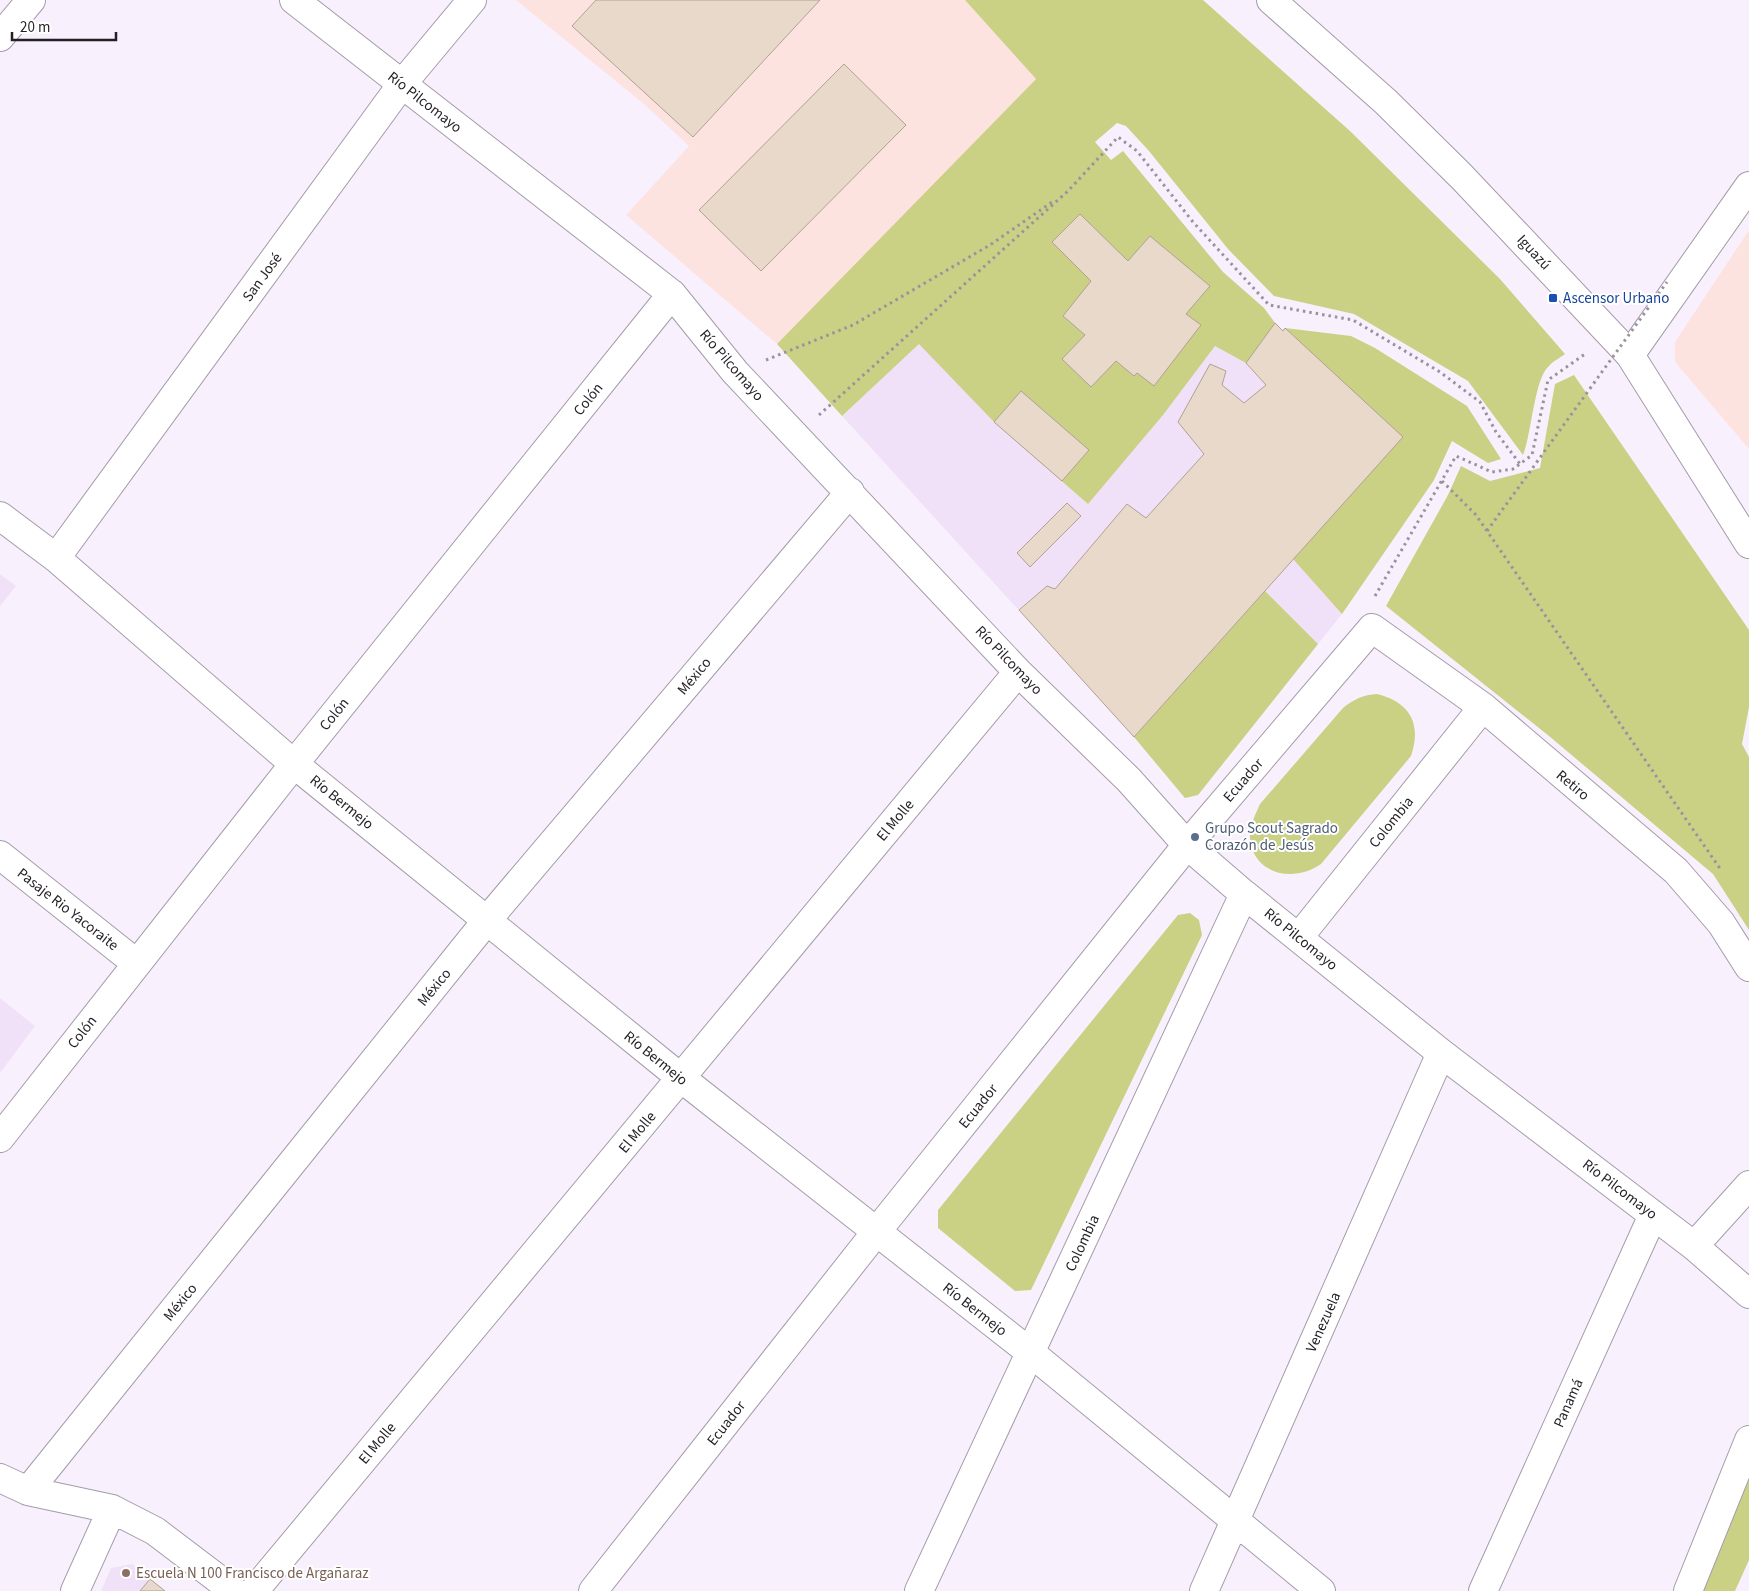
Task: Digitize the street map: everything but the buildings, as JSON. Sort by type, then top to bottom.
[{"type":"street","points":[[0,37],[32,0]]},
{"type":"street","name":"Río Pilcomayo","points":[[294,0],[672,294],[735,372],[1018,672],[1129,780],[1187,845],[1244,894],[1441,1052],[1694,1246],[1749,1294]]},
{"type":"street","name":"San José","points":[[56,558],[402,84],[472,0]]},
{"type":"street","name":"Iguazú","points":[[1271,0],[1386,102],[1462,176],[1630,355],[1749,544]]},
{"type":"street","points":[[1630,355],[1749,186]]},
{"type":"street","name":"Colón","points":[[0,1138],[136,962],[672,294]]},
{"type":"street","name":"México","points":[[28,1491],[488,919],[850,492]]},
{"type":"street","name":"Río Bermejo","points":[[0,516],[56,558],[294,764],[488,919],[681,1078],[1031,1353],[1321,1591]]},
{"type":"street","name":"Retiro","points":[[1372,628],[1483,707],[1676,872],[1721,923],[1749,967]]},
{"type":"street","name":"Ecuador","points":[[593,1591],[877,1231],[1187,845],[1372,628]]},
{"type":"street","name":"El Molle","points":[[254,1591],[1018,672]]},
{"type":"street","name":"Colombia","points":[[1298,937],[1483,707]]},
{"type":"street","name":"Pasaje Rio Yacoraite","points":[[0,855],[136,962]]},
{"type":"street","name":"Colombia","points":[[919,1591],[1244,894]]},
{"type":"street","name":"Venezuela","points":[[1204,1591],[1236,1522],[1441,1052]]},
{"type":"street","points":[[1694,1246],[1749,1185]]},
{"type":"street","name":"Panamá","points":[[1483,1591],[1653,1215]]},
{"type":"street","points":[[1688,1591],[1749,1440]]},
{"type":"street","points":[[0,1478],[28,1491],[112,1509],[155,1531],[234,1591]]},
{"type":"street","points":[[74,1591],[112,1509]]},
{"type":"path","points":[[796,435],[1068,191],[1118,137],[1137,151],[1193,222],[1269,305],[1353,320],[1440,372],[1480,402],[1496,432],[1520,464]]},
{"type":"path","points":[[735,372],[852,325],[990,245],[1068,191]]},
{"type":"path","points":[[1488,531],[1667,282]]},
{"type":"path","points":[[1372,628],[1376,595],[1456,456],[1492,472],[1513,469],[1532,455],[1548,380],[1578,361]]},
{"type":"path","points":[[1442,481],[1476,515],[1488,531],[1721,871]]},
{"type":"shaded area","points":[[516,0],[965,0],[1036,79],[777,344],[626,215],[689,146],[644,104]]},
{"type":"shaded area","points":[[1123,151],[1223,272],[1264,308],[1282,331],[1285,328],[1403,437],[1434,480],[1342,614],[1198,795],[1185,798],[1134,737],[842,416]]},
{"type":"shaded area","points":[[1749,230],[1749,449],[1675,362],[1675,342]]},
{"type":"shaded area","points":[[0,574],[16,586],[0,606]]},
{"type":"shaded area","points":[[0,998],[35,1026],[0,1073]]},
{"type":"shaded area","name":"Escuela N 100 Francisco de Argañaraz","points":[[132,1564],[165,1591],[101,1591],[111,1568]]},
{"type":"green space","points":[[965,0],[1203,0],[1350,131],[1500,279],[1565,354],[1549,366],[1540,382],[1523,455],[1468,381],[1354,314],[1274,296],[1228,249],[1149,151],[1126,126],[1117,123],[1095,142],[1111,160],[1123,151],[1223,272],[1264,308],[1275,323],[1246,363],[1215,346],[1163,415],[1088,504],[994,422],[919,344],[842,416],[777,344],[1036,79]]},
{"type":"green space","points":[[1285,328],[1351,336],[1375,348],[1467,406],[1501,459],[1488,463],[1452,441],[1434,480],[1342,614],[1293,559],[1402,437]]},
{"type":"green space","points":[[1574,375],[1749,630],[1749,707],[1742,744],[1749,757],[1749,930],[1713,874],[1549,736],[1386,606],[1448,495],[1461,466],[1490,481],[1540,468],[1555,384]]},
{"type":"green space","points":[[1265,591],[1318,644],[1198,795],[1185,798],[1134,737]]},
{"type":"green space","points":[[1377,694],[1398,703],[1410,716],[1414,724],[1415,734],[1411,756],[1321,864],[1310,870],[1286,874],[1265,866],[1257,858],[1252,847],[1250,833],[1260,804],[1343,708],[1359,698]]},
{"type":"green space","points":[[1190,913],[1199,920],[1202,935],[1031,1290],[1015,1291],[938,1228],[938,1210],[1178,915]]},
{"type":"green space","points":[[1749,1470],[1749,1560],[1735,1591],[1703,1591]]},
{"type":"place","name":"Ascensor Urbano","points":[[1553,298]]},
{"type":"place","name":"Grupo Scout Sagrado Corazón de Jesús","points":[[1195,837]]},
{"type":"place","name":"Escuela N 100 Francisco de Argañaraz","points":[[126,1573]]}]
